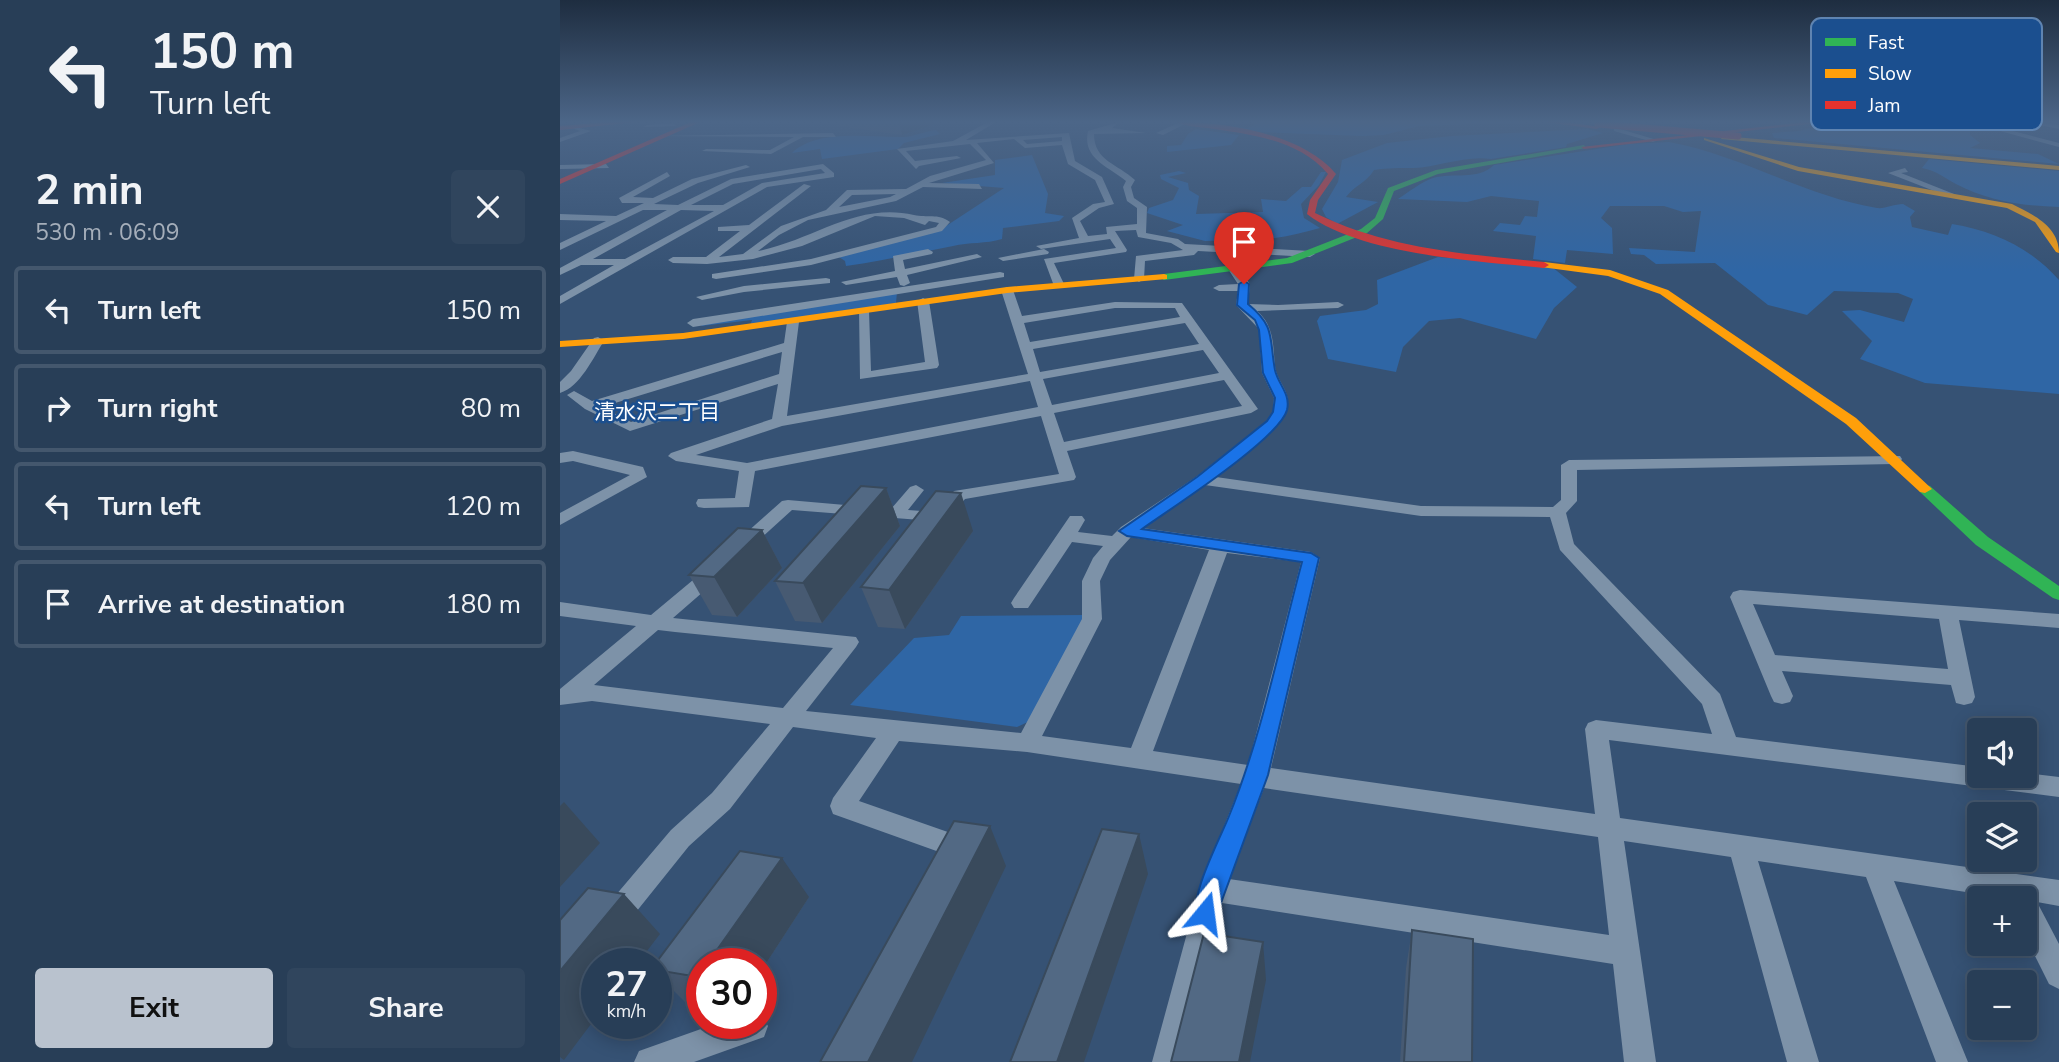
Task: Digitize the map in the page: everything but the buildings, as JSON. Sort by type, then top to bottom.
[{"type":"main road","points":[[560,182],[580,172]]},
{"type":"main road","points":[[1330,172],[1332,174],[1314,200],[1311,214],[1322,223],[1420,252],[1589,270],[1650,285],[1675,298],[1828,404],[1894,458],[1982,541],[2059,594]]},
{"type":"main road","points":[[560,344],[688,329],[793,322],[923,301],[1004,282],[1058,284],[1139,279],[1289,261],[1356,235],[1379,219],[1391,190],[1422,175],[1442,172]]},
{"type":"main road","points":[[1814,172],[1991,201],[2032,215],[2042,224],[2059,250]]},
{"type":"street","points":[[560,247],[700,179],[730,172]]},
{"type":"street","points":[[560,272],[731,182],[783,172]]},
{"type":"street","points":[[560,301],[765,185],[833,178],[828,172]]},
{"type":"street","points":[[746,257],[765,240],[800,218],[894,199],[933,178],[955,172]]},
{"type":"street","points":[[1085,240],[1075,220],[1096,206],[1110,204],[1099,179],[1087,172]]},
{"type":"street","points":[[1118,172],[1131,180],[1127,187],[1130,199],[1142,207],[1143,217],[1139,227],[1141,235],[1174,241],[1182,247],[1310,254]]},
{"type":"street","points":[[1898,172],[1892,173],[1950,194]]},
{"type":"street","points":[[654,200],[622,200],[667,174]]},
{"type":"street","points":[[709,260],[807,186]]},
{"type":"street","points":[[829,212],[850,192],[979,187]]},
{"type":"street","points":[[641,207],[724,208]]},
{"type":"street","points":[[673,260],[725,260],[746,257],[813,238],[845,221],[898,210],[921,220],[942,220],[944,226],[811,262],[716,276]]},
{"type":"street","points":[[750,213],[773,213]]},
{"type":"street","points":[[560,217],[618,218]]},
{"type":"street","points":[[560,226],[577,218]]},
{"type":"street","points":[[1042,250],[1122,250],[1109,229],[1139,227]]},
{"type":"street","points":[[721,229],[753,229]]},
{"type":"street","points":[[1003,258],[1113,236]]},
{"type":"street","points":[[705,244],[731,244]]},
{"type":"street","points":[[1139,279],[1140,258],[1221,249]]},
{"type":"street","points":[[1042,250],[1058,284]]},
{"type":"street","points":[[906,289],[897,258],[928,252]]},
{"type":"street","points":[[846,282],[900,269],[977,257]]},
{"type":"street","points":[[688,329],[701,309],[702,297],[725,260]]},
{"type":"street","points":[[560,262],[627,262]]},
{"type":"street","points":[[866,271],[900,269]]},
{"type":"street","points":[[1027,743],[1092,619],[1091,581],[1101,558],[1121,537],[1202,481],[1272,424],[1280,412],[1282,398],[1269,373],[1265,330],[1259,319],[1242,305],[1244,286],[1233,269]]},
{"type":"street","points":[[702,297],[744,289],[826,281]]},
{"type":"street","points":[[562,699],[654,620],[690,595],[788,505],[940,519],[960,495],[1068,477],[1004,282],[906,289],[688,329]]},
{"type":"street","points":[[1219,288],[1244,286]]},
{"type":"street","points":[[863,311],[865,376],[932,365],[923,301]]},
{"type":"street","points":[[1016,321],[1115,305],[1178,305],[1251,409],[1058,448]]},
{"type":"street","points":[[1245,307],[1278,309],[1338,305]]},
{"type":"street","points":[[1024,347],[1188,319]]},
{"type":"street","points":[[779,422],[793,322]]},
{"type":"street","points":[[560,389],[579,369],[598,341]]},
{"type":"street","points":[[590,406],[791,345]]},
{"type":"street","points":[[1207,346],[779,422],[676,456],[747,468],[1228,375]]},
{"type":"street","points":[[560,372],[579,369]]},
{"type":"street","points":[[560,383],[579,369]]},
{"type":"street","points":[[574,396],[630,427],[784,377]]},
{"type":"street","points":[[560,458],[573,456],[637,470],[639,477],[560,520]]},
{"type":"street","points":[[1202,481],[1420,511],[1557,512],[1569,501],[1569,465],[1639,466],[1894,458]]},
{"type":"street","points":[[704,503],[743,503],[747,468]]},
{"type":"street","points":[[895,514],[916,490]]},
{"type":"street","points":[[1557,512],[1566,546],[1712,700],[1727,746]]},
{"type":"street","points":[[1021,603],[1071,528],[1121,537],[1311,558],[1257,775],[1212,888],[1168,1062]]},
{"type":"street","points":[[1138,759],[1220,546]]},
{"type":"street","points":[[1782,696],[1740,597],[2059,621]]},
{"type":"street","points":[[560,609],[675,625],[849,642],[721,801],[680,838],[603,930]]},
{"type":"street","points":[[1767,662],[1963,687],[1948,613]]},
{"type":"street","points":[[562,699],[592,693],[893,731],[1027,743],[1875,866],[1968,886]]},
{"type":"street","points":[[1640,1062],[1596,729],[2059,787]]},
{"type":"street","points":[[893,731],[842,806],[956,846]]},
{"type":"street","points":[[1741,847],[1803,1062]]},
{"type":"street","points":[[1875,866],[1952,1062]]},
{"type":"street","points":[[1212,888],[1626,952]]},
{"type":"street","points":[[2037,895],[2059,893]]},
{"type":"street","points":[[2037,932],[2059,974]]},
{"type":"street","points":[[649,1062],[715,1039]]},
{"type":"shaded area","points":[[995,172],[1039,172],[1048,194],[1045,213],[1064,216],[1059,221],[1003,228],[1002,239],[996,241],[959,245],[846,266],[845,261],[839,257],[940,230],[1004,188],[942,183],[995,175]]},
{"type":"shaded area","points":[[1176,172],[1186,173],[1168,177],[1188,183],[1189,190],[1199,196],[1196,214],[1263,212],[1261,199],[1286,201],[1302,187],[1311,187],[1321,172],[1326,172],[1319,185],[1301,204],[1304,218],[1320,228],[1275,238],[1242,235],[1243,240],[1205,241],[1167,231],[1183,225],[1147,213],[1149,208],[1173,200],[1179,188],[1161,179],[1160,175]]},
{"type":"shaded area","points":[[1340,172],[1373,172],[1346,197],[1378,202],[1337,224],[1326,217],[1322,209],[1338,182]]},
{"type":"shaded area","points":[[1763,172],[1850,202],[1880,208],[1903,204],[1915,211],[1910,217],[1912,227],[1948,235],[1952,224],[1997,236],[2024,250],[2059,280],[2059,394],[1925,383],[1860,359],[1872,341],[1842,311],[1860,310],[1904,322],[1913,299],[1898,293],[1834,291],[1807,315],[1768,305],[1715,263],[1656,264],[1644,255],[1631,254],[1629,248],[1695,252],[1701,211],[1683,212],[1664,206],[1610,206],[1601,218],[1612,228],[1613,254],[1567,250],[1565,263],[1533,259],[1536,236],[1493,231],[1500,223],[1520,225],[1525,216],[1537,217],[1539,201],[1491,196],[1467,202],[1398,199],[1433,178],[1480,173]]},
{"type":"shaded area","points":[[1932,172],[2059,172],[2059,207],[2019,204],[1981,195]]},
{"type":"shaded area","points":[[1438,257],[1552,267],[1577,287],[1554,308],[1536,339],[1460,318],[1429,321],[1403,347],[1396,372],[1328,359],[1317,321],[1320,316],[1366,310],[1378,304],[1377,280]]},
{"type":"shaded area","points":[[897,292],[896,303],[750,326],[752,320],[701,326],[704,323]]},
{"type":"shaded area","points":[[1086,615],[1030,721],[1017,727],[850,705],[914,638],[949,635],[961,616]]},
{"type":"traffic: fast","points":[[1164,277],[1289,261],[1364,231],[1379,219],[1391,190],[1439,172]]},
{"type":"traffic: fast","points":[[1925,489],[1982,541],[2059,594]]},
{"type":"traffic: slow","points":[[1813,172],[2009,206],[2038,220],[2059,250]]},
{"type":"traffic: slow","points":[[1544,265],[1610,273],[1664,292],[1851,421],[1925,489]]},
{"type":"traffic: slow","points":[[560,344],[683,336],[1007,290],[1164,277]]},
{"type":"traffic: jam","points":[[560,182],[586,172]]},
{"type":"traffic: jam","points":[[1330,172],[1332,174],[1314,200],[1311,214],[1338,228],[1395,246],[1454,256],[1544,265]]},
{"type":"district","name":"清水沢二丁目","points":[[657,412]]},
{"type":"route","points":[[1205,913],[1212,888],[1257,775],[1311,558],[1127,531],[1202,481],[1272,424],[1280,412],[1282,398],[1269,373],[1265,330],[1259,319],[1242,305],[1244,284]]}]
